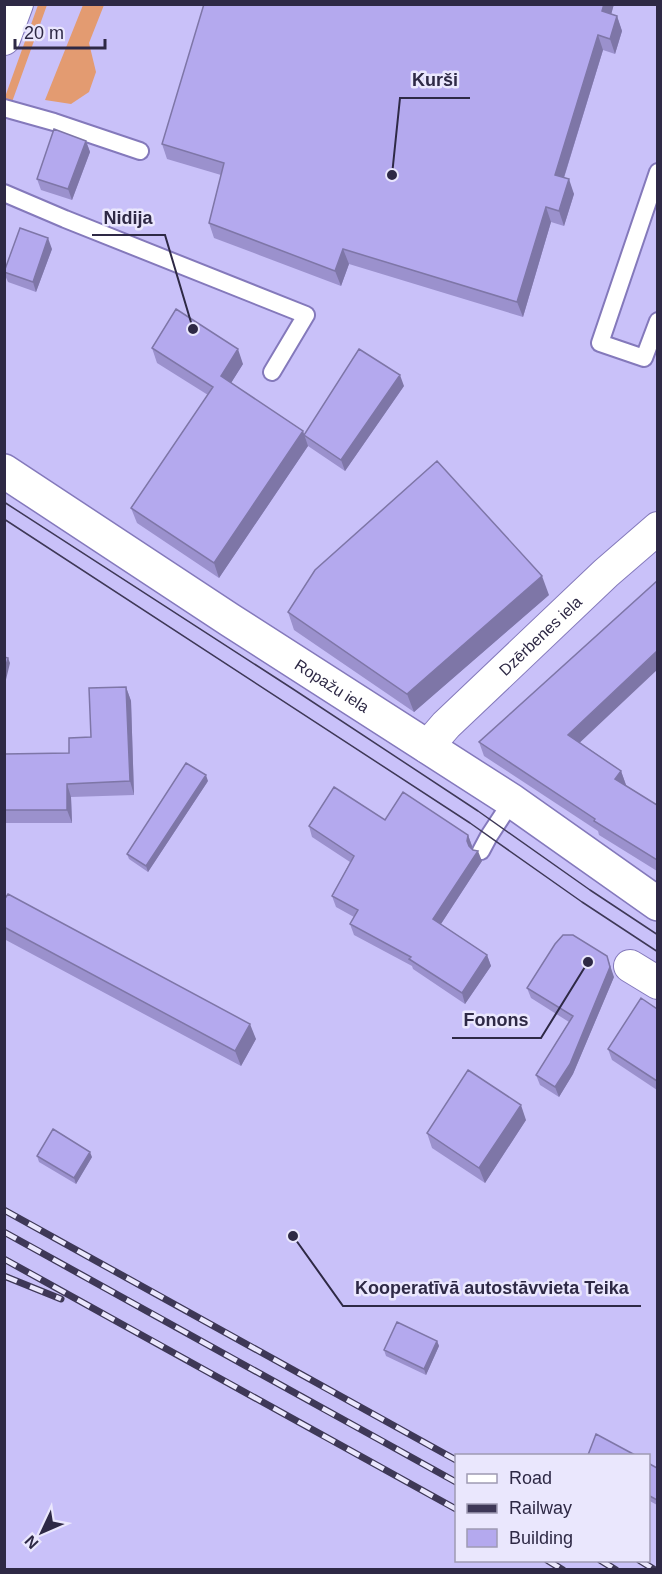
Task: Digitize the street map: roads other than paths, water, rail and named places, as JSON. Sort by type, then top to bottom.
[{"type":"street","name":"Ropažu iela","points":[[4,471],[230,620],[512,801],[657,904]]},
{"type":"street","name":"Dzērbenes iela","points":[[428,747],[446,725],[606,573],[657,528]]},
{"type":"lane","points":[[4,108],[140,151]]},
{"type":"lane","points":[[656,332],[644,358],[600,343],[655,190],[657,172]]},
{"type":"lane","points":[[4,193],[306,315],[272,372]]},
{"type":"lane","points":[[481,851],[512,801]]},
{"type":"tram line","points":[[4,502],[478,811],[658,935]]},
{"type":"tram line","points":[[4,519],[470,823],[658,952]]},
{"type":"railway","points":[[4,1210],[455,1459]]},
{"type":"railway","points":[[4,1232],[455,1481]]},
{"type":"railway","points":[[4,1259],[455,1508]]},
{"type":"railway","points":[[4,1276],[61,1299]]},
{"type":"railway","points":[[550,1562],[563,1570]]},
{"type":"railway","points":[[603,1562],[616,1570]]},
{"type":"railway","points":[[642,1562],[655,1570]]},
{"type":"place","name":"Kurši","points":[[392,175]]},
{"type":"place","name":"Nidija","points":[[193,329]]},
{"type":"place","name":"Fonons","points":[[588,962]]},
{"type":"place","name":"Kooperatīvā autostāvvieta Teika","points":[[293,1236]]}]
